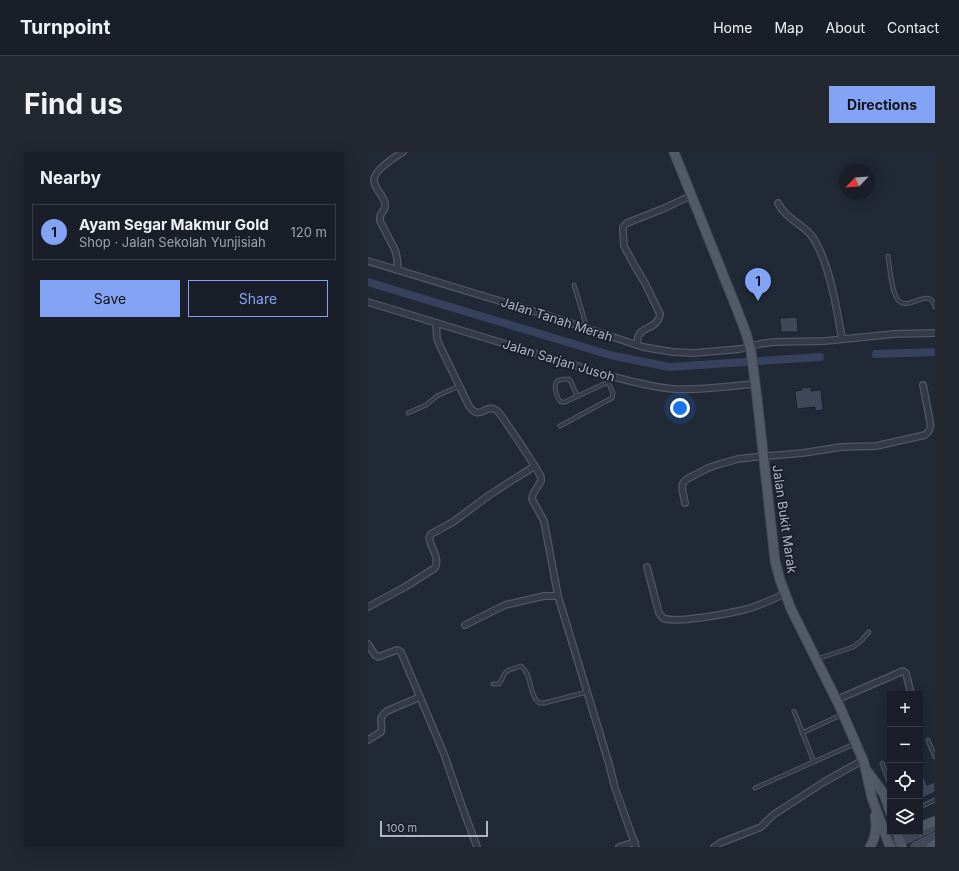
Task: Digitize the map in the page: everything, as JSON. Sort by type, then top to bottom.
[{"type":"main road","name":"Jalan Bukit Marak","points":[[674,152],[745,330],[750,349],[755,381],[775,561],[784,594],[843,714],[864,764],[872,798],[889,847]]},
{"type":"main road","name":"Jalan Bukit Marak","points":[[864,764],[884,794],[887,803]]},
{"type":"main road","points":[[870,847],[874,840],[876,831],[876,820],[872,798]]},
{"type":"main road","points":[[923,826],[935,821]]},
{"type":"main road","points":[[889,847],[901,844],[935,825]]},
{"type":"main road","points":[[915,847],[935,837]]},
{"type":"main road","points":[[931,847],[935,844]]},
{"type":"street","points":[[398,270],[395,250],[380,221],[379,216],[385,207],[385,202],[374,181],[375,176],[383,166],[403,152]]},
{"type":"street","points":[[637,345],[639,333],[652,326],[659,319],[660,314],[646,283],[624,246],[623,227],[627,223],[665,208],[692,195]]},
{"type":"street","points":[[778,203],[781,210],[806,229],[821,253],[828,272],[842,339]]},
{"type":"street","name":"Jalan Tanah Merah","points":[[368,261],[587,328],[637,345],[662,350],[693,353],[750,349],[759,344],[774,342],[842,339],[894,334],[935,333]]},
{"type":"street","name":"Jalan Sarjan Jusoh","points":[[368,302],[609,379],[673,389],[707,388],[755,381]]},
{"type":"street","points":[[436,324],[437,339],[472,411],[477,413],[492,409],[497,410],[526,451],[541,477],[541,481],[533,494],[532,499],[544,521],[558,596],[615,788],[636,845],[618,847]]},
{"type":"street","points":[[685,503],[682,488],[683,483],[708,468],[720,464],[763,456],[803,453],[840,447],[876,446],[925,435],[929,432],[931,427],[923,385]]},
{"type":"street","points":[[368,607],[405,587],[435,568],[437,559],[430,543],[429,538],[431,534],[453,522],[488,496],[535,466]]},
{"type":"street","points":[[647,567],[659,613],[662,617],[666,618],[688,620],[746,609],[784,594]]},
{"type":"street","points":[[464,625],[505,605],[544,596],[558,596]]},
{"type":"street","points":[[368,644],[378,657],[397,650],[401,652],[444,754],[477,847]]},
{"type":"street","points":[[836,700],[903,671],[906,673],[910,691]]},
{"type":"street","points":[[368,740],[381,732],[380,720],[383,714],[420,697]]},
{"type":"street","points":[[714,847],[720,843],[761,827],[772,815],[824,782],[864,764]]},
{"type":"lane","points":[[888,256],[893,288],[900,302],[905,304],[929,298],[934,302],[935,307]]},
{"type":"lane","points":[[574,285],[587,328]]},
{"type":"lane","points":[[560,426],[612,398],[613,393],[609,379],[577,396],[565,402],[561,402],[558,399],[554,386],[557,381],[569,379],[577,396]]},
{"type":"lane","points":[[408,413],[426,405],[437,396],[459,386]]},
{"type":"lane","points":[[816,660],[852,647],[861,641],[869,632]]},
{"type":"lane","points":[[493,684],[499,684],[505,673],[521,666],[527,673],[535,698],[539,703],[587,692]]},
{"type":"lane","points":[[794,711],[814,762]]},
{"type":"lane","points":[[802,733],[843,714]]},
{"type":"lane","points":[[928,740],[935,757]]},
{"type":"lane","points":[[755,788],[855,743]]},
{"type":"lane","points":[[882,763],[887,776]]},
{"type":"lane","points":[[923,805],[935,800]]},
{"type":"building","points":[[797,317],[798,332],[781,332],[780,318]]},
{"type":"building","points":[[811,387],[811,391],[821,390],[823,410],[815,411],[815,407],[797,409],[795,391],[802,390],[801,388]]},
{"type":"building","points":[[923,776],[927,785],[935,782],[935,792],[923,798]]},
{"type":"waterway","points":[[368,282],[610,355],[669,367],[820,357]]},
{"type":"waterway","points":[[876,354],[935,352]]},
{"type":"place","name":"Ayam Segar Makmur Gold","points":[[758,301]]}]
